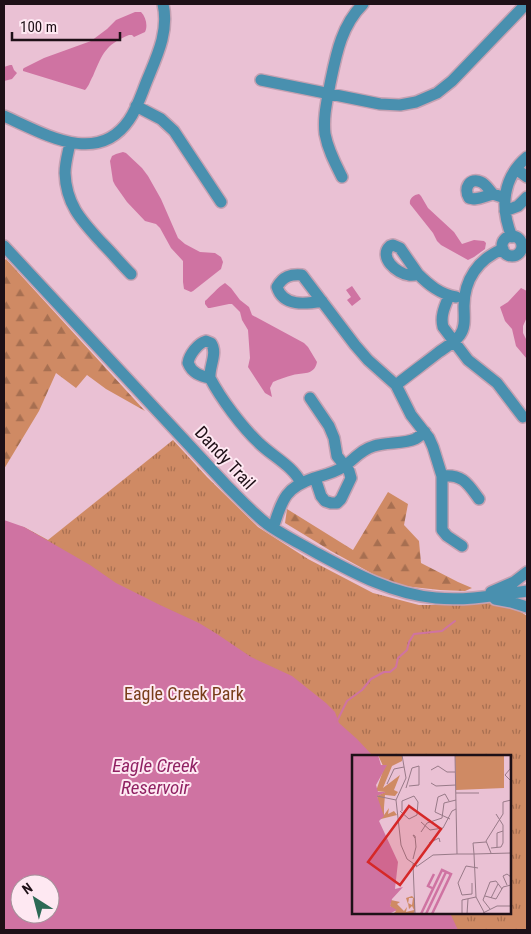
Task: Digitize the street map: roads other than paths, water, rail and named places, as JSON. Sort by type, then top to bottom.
[{"type":"street","points":[[4,116],[70,143],[90,144],[109,138],[122,128],[131,117],[162,42],[165,23],[162,4]]},
{"type":"street","points":[[342,177],[332,159],[325,133],[325,110],[341,38],[363,4]]},
{"type":"street","points":[[261,80],[390,105],[416,102],[437,93],[450,83],[526,4]]},
{"type":"street","points":[[136,106],[161,119],[174,131],[221,202]]},
{"type":"street","points":[[70,143],[65,172],[67,188],[76,213],[131,274]]},
{"type":"street","points":[[512,236],[504,240],[502,244],[507,255],[514,256],[520,252],[524,245],[512,236],[507,224],[505,198],[516,169],[527,157]]},
{"type":"street","points":[[516,169],[527,178]]},
{"type":"street","points":[[492,194],[505,198]]},
{"type":"street","points":[[505,211],[518,206],[527,197]]},
{"type":"street","name":"Dandy Trail","points":[[4,246],[261,520],[346,569],[394,590],[442,599],[478,597]]},
{"type":"street","points":[[396,385],[460,335],[464,326],[465,297],[470,278],[480,263],[503,249]]},
{"type":"street","points":[[418,274],[439,292],[449,296],[465,297]]},
{"type":"street","points":[[449,296],[442,315],[445,330],[468,360],[497,383],[523,417]]},
{"type":"street","points":[[322,301],[362,353],[396,385],[411,415],[433,445],[442,476],[442,528],[447,536],[462,546]]},
{"type":"street","points":[[210,378],[253,437],[294,472],[301,483]]},
{"type":"street","points":[[310,398],[330,426],[337,456],[349,471],[351,478],[341,499],[337,502],[328,502],[322,498],[315,478]]},
{"type":"street","points":[[261,520],[282,502],[290,491],[301,483],[332,473],[345,466],[370,447],[411,440],[425,432]]},
{"type":"street","points":[[442,476],[462,479],[478,498]]},
{"type":"street","points":[[273,528],[282,502]]},
{"type":"street","points":[[478,597],[514,582],[527,572]]},
{"type":"street","points":[[478,597],[527,591]]},
{"type":"street","points":[[478,597],[511,602],[527,607]]},
{"type":"water","points":[[135,12],[141,12],[144,16],[145,32],[134,37],[129,35],[110,46],[102,56],[85,90],[23,71],[24,68],[44,58],[91,41],[116,20]]},
{"type":"water","points":[[12,65],[17,73],[12,79],[4,81],[4,67]]},
{"type":"water","points":[[123,152],[142,168],[148,176],[161,199],[178,238],[200,252],[215,253],[221,257],[223,262],[221,269],[191,292],[184,289],[183,261],[171,248],[160,228],[156,224],[145,221],[127,202],[113,181],[110,161],[112,156]]},
{"type":"water","points":[[419,194],[428,208],[454,232],[462,244],[474,240],[484,241],[486,243],[485,249],[468,260],[441,245],[410,204],[410,200]]},
{"type":"water","points":[[225,283],[249,307],[252,315],[304,343],[317,362],[313,370],[273,382],[270,388],[272,397],[265,393],[248,367],[250,358],[248,330],[240,312],[232,304],[208,308],[205,304],[205,301]]},
{"type":"water","points":[[352,286],[361,299],[352,306],[347,300],[351,297],[346,290]]},
{"type":"water","points":[[521,288],[527,291],[527,317],[523,326],[523,333],[527,341],[527,359],[516,346],[512,329],[505,321],[500,307],[508,302]]},
{"type":"water","name":"Eagle Creek Reservoir","points":[[4,520],[24,527],[90,565],[116,583],[199,623],[251,657],[292,676],[326,703],[335,712],[339,723],[372,755],[352,755],[352,914],[450,914],[458,930],[4,930]]},
{"type":"waterway","points":[[337,721],[347,701],[362,690],[371,679],[384,672],[390,672],[396,667],[398,658],[407,650],[414,634],[442,631],[455,621]]},
{"type":"park label","name":"Eagle Creek Park","points":[[184,694]]}]
